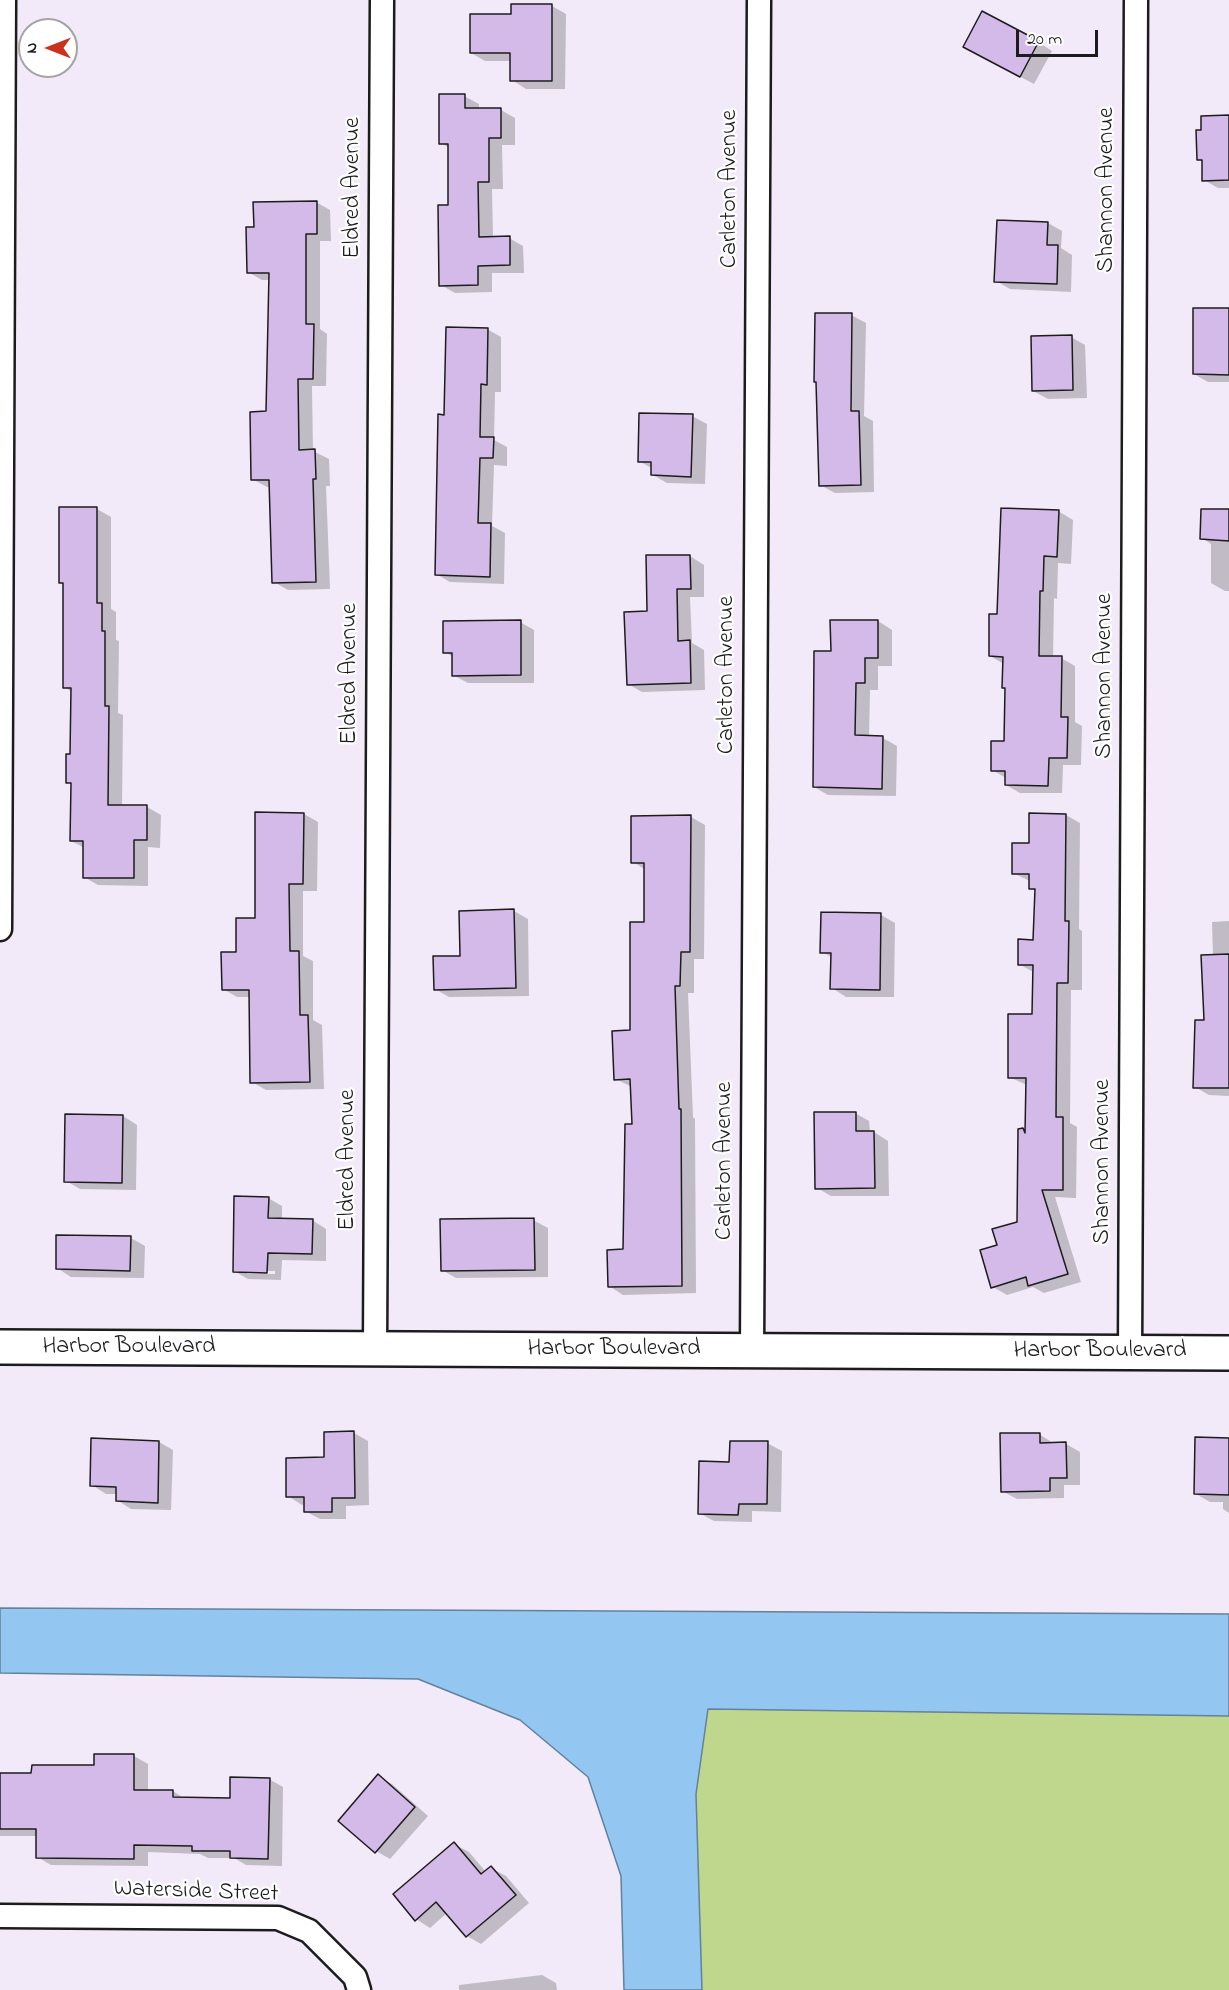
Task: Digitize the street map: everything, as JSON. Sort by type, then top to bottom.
[{"type":"street","points":[[0,929],[4,0]]},
{"type":"street","name":"Eldred Avenue","points":[[375,1349],[382,0]]},
{"type":"street","name":"Carleton Avenue","points":[[752,1351],[759,0]]},
{"type":"street","name":"Shannon Avenue","points":[[1130,1352],[1136,0]]},
{"type":"street","name":"Harbor Boulevard","points":[[0,1347],[1229,1353]]},
{"type":"street","name":"Waterside Street","points":[[0,1916],[278,1918],[309,1931],[355,1977],[359,1990]]},
{"type":"green space","points":[[708,1708],[1229,1716],[1229,1990],[702,1990],[696,1794]]},
{"type":"water","points":[[0,1608],[1229,1614],[1229,1716],[708,1709],[696,1794],[702,1990],[624,1990],[621,1876],[588,1777],[520,1720],[418,1679],[0,1673]]},
{"type":"building","points":[[511,4],[552,4],[552,81],[510,81],[510,53],[470,53],[470,14],[511,14]]},
{"type":"building","points":[[982,11],[1039,41],[1020,77],[963,47]]},
{"type":"building","points":[[439,94],[465,94],[465,108],[501,108],[501,138],[489,138],[489,182],[478,182],[479,237],[510,236],[510,265],[478,266],[478,285],[439,286],[438,205],[448,205],[448,144],[439,144]]},
{"type":"building","points":[[1229,115],[1229,180],[1202,181],[1202,160],[1197,160],[1196,130],[1201,130],[1201,116]]},
{"type":"building","points":[[317,201],[317,234],[306,234],[306,324],[314,324],[313,379],[298,379],[299,450],[315,449],[316,479],[313,479],[316,582],[272,583],[269,480],[251,480],[250,412],[266,411],[269,273],[247,273],[246,227],[254,227],[253,202]]},
{"type":"building","points":[[997,220],[1048,222],[1047,245],[1058,245],[1057,284],[994,282]]},
{"type":"building","points":[[1193,308],[1229,308],[1229,375],[1193,374]]},
{"type":"building","points":[[815,313],[852,313],[851,411],[859,411],[861,485],[819,486],[816,382],[814,382]]},
{"type":"building","points":[[446,327],[488,328],[487,385],[481,384],[480,437],[494,437],[493,458],[480,458],[478,523],[491,523],[490,577],[435,575],[438,414],[444,415]]},
{"type":"building","points":[[1072,335],[1073,390],[1032,391],[1031,336]]},
{"type":"building","points":[[639,413],[693,414],[691,477],[651,475],[651,462],[638,462]]},
{"type":"building","points":[[59,507],[97,507],[97,603],[102,603],[102,631],[105,631],[105,706],[109,706],[108,805],[147,805],[147,840],[134,840],[134,878],[83,878],[83,841],[70,841],[71,783],[66,783],[66,754],[70,754],[71,688],[63,688],[63,583],[59,583]]},
{"type":"building","points":[[1001,508],[1059,510],[1057,557],[1044,556],[1043,591],[1040,591],[1039,656],[1062,656],[1061,717],[1068,717],[1067,758],[1049,758],[1048,786],[1005,785],[1005,771],[991,771],[991,741],[1004,741],[1003,657],[989,656],[989,614],[997,614]]},
{"type":"building","points":[[1201,509],[1229,509],[1229,541],[1200,539]]},
{"type":"building","points":[[646,555],[690,555],[691,589],[677,589],[678,641],[690,640],[691,683],[627,685],[624,612],[647,611]]},
{"type":"building","points":[[521,620],[521,675],[452,676],[452,653],[443,653],[443,621]]},
{"type":"building","points":[[830,620],[878,620],[878,658],[865,658],[865,683],[856,683],[855,735],[883,736],[882,789],[813,787],[814,651],[831,651]]},
{"type":"building","points":[[255,812],[304,813],[303,884],[289,884],[290,951],[299,951],[300,1015],[308,1015],[310,1082],[250,1083],[249,990],[222,990],[221,952],[236,952],[236,918],[255,918]]},
{"type":"building","points":[[1029,813],[1066,814],[1065,921],[1069,921],[1068,983],[1057,983],[1056,1117],[1063,1117],[1063,1190],[1042,1190],[1068,1274],[1028,1286],[1026,1277],[991,1288],[980,1250],[997,1245],[992,1229],[1017,1222],[1018,1129],[1023,1128],[1025,1133],[1026,1078],[1008,1078],[1008,1014],[1032,1014],[1033,965],[1018,965],[1018,939],[1033,940],[1035,889],[1029,889],[1029,874],[1012,874],[1012,843],[1029,843]]},
{"type":"building","points":[[691,815],[690,952],[681,952],[680,986],[675,986],[679,1109],[681,1109],[682,1286],[608,1287],[607,1250],[623,1249],[625,1124],[632,1124],[630,1079],[614,1080],[612,1031],[630,1030],[630,922],[644,922],[644,863],[631,863],[631,816]]},
{"type":"building","points":[[514,909],[516,988],[434,990],[433,956],[460,956],[459,911]]},
{"type":"building","points":[[821,912],[881,913],[880,990],[830,989],[831,953],[820,953]]},
{"type":"building","points":[[1229,954],[1229,1088],[1193,1088],[1195,1020],[1204,1020],[1201,955]]},
{"type":"building","points":[[814,1112],[856,1112],[856,1131],[874,1131],[875,1188],[815,1189]]},
{"type":"building","points":[[65,1114],[123,1115],[122,1183],[64,1182]]},
{"type":"building","points":[[234,1196],[269,1197],[268,1218],[313,1219],[312,1254],[268,1253],[267,1273],[233,1272]]},
{"type":"building","points":[[534,1218],[535,1270],[441,1271],[440,1219]]},
{"type":"building","points":[[56,1235],[131,1236],[130,1271],[56,1269]]},
{"type":"building","points":[[354,1431],[355,1498],[332,1498],[332,1512],[304,1512],[304,1497],[286,1497],[286,1458],[324,1457],[324,1432]]},
{"type":"building","points":[[1000,1433],[1040,1433],[1040,1443],[1066,1442],[1067,1478],[1050,1478],[1050,1491],[1001,1492]]},
{"type":"building","points":[[1195,1437],[1229,1438],[1229,1495],[1194,1494]]},
{"type":"building","points":[[91,1438],[159,1441],[158,1503],[116,1501],[116,1487],[90,1486]]},
{"type":"building","points":[[730,1441],[768,1441],[767,1504],[739,1504],[738,1515],[698,1514],[699,1461],[729,1462]]},
{"type":"building","points":[[94,1754],[134,1754],[134,1790],[173,1790],[173,1797],[230,1798],[230,1777],[270,1778],[268,1859],[230,1858],[230,1851],[192,1851],[192,1846],[134,1845],[134,1859],[36,1858],[36,1829],[0,1829],[0,1773],[31,1773],[32,1765],[94,1765]]},
{"type":"building","points":[[378,1774],[415,1807],[375,1853],[338,1821]]},
{"type":"building","points":[[454,1842],[481,1874],[491,1866],[516,1895],[466,1937],[436,1902],[415,1921],[393,1894]]}]
